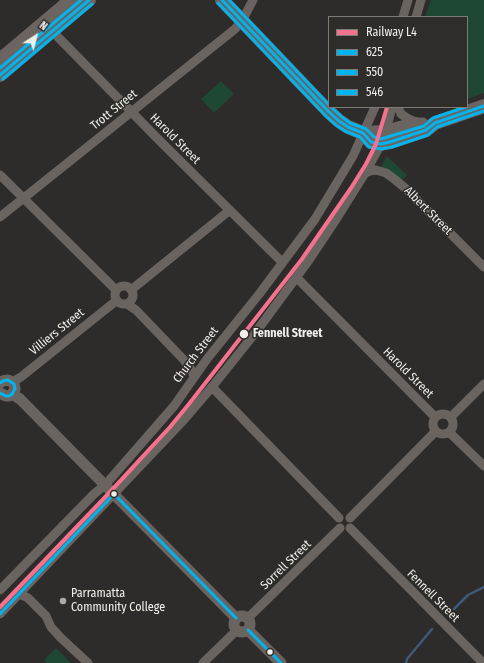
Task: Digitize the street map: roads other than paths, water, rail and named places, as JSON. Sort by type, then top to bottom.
[{"type":"main road","points":[[0,60],[71,0]]},
{"type":"main road","points":[[0,75],[89,0]]},
{"type":"main road","points":[[222,0],[329,112],[348,127],[363,133],[383,138],[390,142],[426,130],[429,122],[484,106]]},
{"type":"street","points":[[242,21],[254,0]]},
{"type":"street","points":[[404,16],[408,0]]},
{"type":"street","points":[[416,16],[421,0]]},
{"type":"street","name":"Trott Street","points":[[0,217],[242,21]]},
{"type":"street","name":"Harold Street","points":[[52,30],[131,112],[282,262]]},
{"type":"street","name":"Church Street","points":[[2,584],[105,485],[163,419],[314,219],[353,156],[375,108]]},
{"type":"street","points":[[0,614],[181,423],[256,332],[335,221],[365,173],[383,138],[392,108]]},
{"type":"street","points":[[399,108],[402,114],[415,122],[429,122]]},
{"type":"street","name":"Albert Street","points":[[365,173],[376,170],[381,171],[393,178],[405,188],[484,267]]},
{"type":"street","points":[[0,175],[116,290]]},
{"type":"street","points":[[131,290],[230,210]]},
{"type":"street","name":"Harold Street","points":[[296,277],[436,417]]},
{"type":"street","points":[[127,304],[133,296],[131,290],[127,287],[121,286],[116,290],[116,301],[120,304],[127,304],[136,310],[190,366],[194,377]]},
{"type":"street","name":"Villiers Street","points":[[12,382],[21,377],[116,301]]},
{"type":"street","points":[[0,382],[8,380],[14,384],[14,392],[3,393]]},
{"type":"street","points":[[451,417],[484,384]]},
{"type":"street","points":[[212,387],[339,518]]},
{"type":"street","points":[[3,393],[20,399],[236,618]]},
{"type":"street","points":[[442,414],[446,414],[451,417],[453,420],[453,425],[449,432],[443,434],[436,430],[433,424],[436,417],[442,414]]},
{"type":"street","points":[[350,518],[436,430]]},
{"type":"street","points":[[449,432],[484,466]]},
{"type":"street","points":[[343,515],[348,516],[352,522],[350,528],[345,530],[338,527],[337,522],[339,518],[343,515]]},
{"type":"street","name":"Sorrell Street","points":[[248,618],[340,528]]},
{"type":"street","name":"Fennell Street","points":[[350,528],[483,663]]},
{"type":"street","points":[[18,595],[28,598],[46,616],[51,627],[61,638],[88,663]]},
{"type":"street","points":[[203,663],[242,630],[250,627],[250,621],[243,615],[236,618],[234,626],[242,630],[281,663]]},
{"type":"waterway","points":[[454,609],[468,595],[484,587]]},
{"type":"waterway","points":[[406,663],[407,659],[432,629]]},
{"type":"rail line","name":"L4","points":[[0,607],[170,427],[302,259],[366,164],[376,144],[387,108]]},
{"type":"place","name":"Fennell Street","points":[[244,334]]},
{"type":"place","name":"Parramatta Community College","points":[[63,601]]}]
